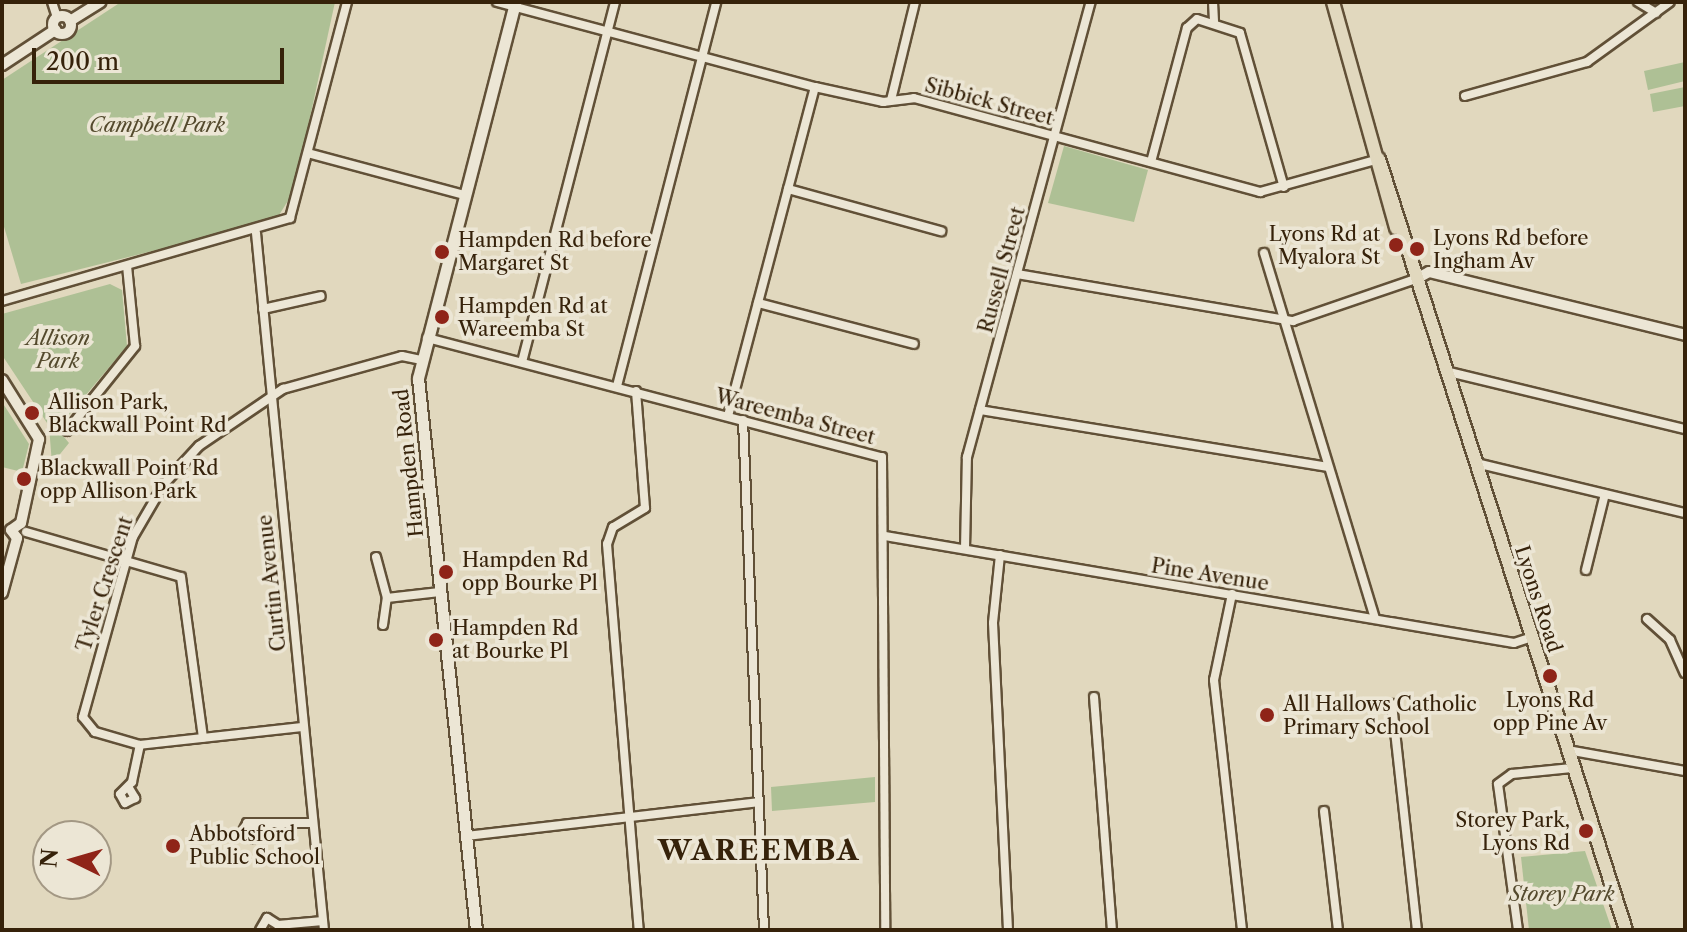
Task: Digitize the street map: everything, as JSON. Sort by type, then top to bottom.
[{"type":"main road","name":"Lyons Road","points":[[1333,2],[1471,462],[1626,930]]},
{"type":"main road","name":"Hampden Road","points":[[476,930],[440,592],[421,360],[515,4]]},
{"type":"street","points":[[52,2],[57,17],[55,30]]},
{"type":"street","points":[[2,65],[55,30],[67,32],[70,21],[101,2]]},
{"type":"street","points":[[2,301],[256,233],[290,218],[311,154],[347,2]]},
{"type":"street","name":"Sibbick Street","points":[[497,2],[515,4],[815,87],[891,100],[914,98],[1260,192],[1379,159]]},
{"type":"street","points":[[522,362],[615,2]]},
{"type":"street","points":[[617,386],[716,2]]},
{"type":"street","points":[[891,100],[915,2]]},
{"type":"street","name":"Russell Street","points":[[965,549],[965,467],[1091,2]]},
{"type":"street","points":[[1213,2],[1214,24]]},
{"type":"street","points":[[1638,2],[1656,13]]},
{"type":"street","points":[[1465,96],[1587,62],[1670,2]]},
{"type":"street","points":[[57,17],[70,21]]},
{"type":"street","points":[[1151,162],[1187,28],[1197,19],[1240,33],[1284,187]]},
{"type":"street","points":[[728,416],[815,87]]},
{"type":"street","points":[[311,154],[464,195]]},
{"type":"street","points":[[788,189],[941,231]]},
{"type":"street","name":"Curtin Avenue","points":[[256,233],[268,395],[323,926]]},
{"type":"street","points":[[1264,253],[1375,618]]},
{"type":"street","points":[[67,431],[135,346],[127,266]]},
{"type":"street","points":[[1017,274],[1283,321],[1416,279],[1429,272],[1685,335]]},
{"type":"street","points":[[263,309],[321,296]]},
{"type":"street","points":[[758,303],[914,344]]},
{"type":"street","name":"Wareemba Street","points":[[427,338],[882,457],[885,536],[885,930]]},
{"type":"street","name":"Tyler Crescent","points":[[302,727],[140,745],[95,732],[83,717],[126,559],[164,484],[199,446],[268,395],[402,356],[421,360]]},
{"type":"street","points":[[1445,371],[1685,429]]},
{"type":"street","points":[[2,380],[39,439],[2,593]]},
{"type":"street","points":[[636,391],[645,508],[613,527],[607,544],[639,930]]},
{"type":"street","points":[[980,410],[1327,467]]},
{"type":"street","points":[[743,420],[764,930]]},
{"type":"street","points":[[1471,462],[1685,513]]},
{"type":"street","points":[[1586,570],[1605,494]]},
{"type":"street","points":[[15,529],[175,572],[187,586],[203,737]]},
{"type":"street","name":"Pine Avenue","points":[[885,536],[1514,643],[1529,638]]},
{"type":"street","points":[[1000,555],[993,623],[1008,930]]},
{"type":"street","points":[[376,557],[387,598],[383,625]]},
{"type":"street","points":[[387,598],[440,592]]},
{"type":"street","points":[[1232,594],[1214,675],[1242,930]]},
{"type":"street","points":[[1647,619],[1670,640],[1685,673]]},
{"type":"street","points":[[1094,697],[1112,930]]},
{"type":"street","points":[[1392,704],[1417,930]]},
{"type":"street","points":[[129,788],[140,745]]},
{"type":"street","points":[[1566,750],[1685,771]]},
{"type":"street","points":[[1518,930],[1498,784],[1512,774],[1572,768]]},
{"type":"street","points":[[466,836],[629,814],[758,802]]},
{"type":"street","points":[[1324,811],[1338,930]]},
{"type":"street","points":[[257,828],[312,823]]},
{"type":"street","points":[[260,930],[267,918],[278,928],[323,926]]},
{"type":"green space","name":"Campbell Park","points":[[121,2],[335,2],[294,191],[276,220],[21,284],[2,220],[2,80]]},
{"type":"green space","points":[[1685,62],[1685,81],[1648,90],[1644,71]]},
{"type":"green space","points":[[1685,87],[1685,106],[1653,112],[1650,94]]},
{"type":"green space","points":[[1064,146],[1148,170],[1134,222],[1048,203]]},
{"type":"green space","name":"Allison Park","points":[[110,284],[122,290],[127,346],[64,421],[59,431],[69,443],[52,464],[49,426],[2,355],[2,314]]},
{"type":"green space","points":[[2,402],[29,444],[22,472],[2,467]]},
{"type":"green space","points":[[875,777],[875,802],[772,811],[771,787]]},
{"type":"green space","name":"Storey Park","points":[[1585,851],[1612,930],[1529,930],[1521,857]]},
{"type":"place","name":"Lyons Rd at Myalora St","points":[[1396,245]]},
{"type":"place","name":"Lyons Rd before Ingham Av","points":[[1417,249]]},
{"type":"place","name":"Hampden Rd before Margaret St","points":[[442,252]]},
{"type":"place","name":"Hampden Rd at Wareemba St","points":[[442,317]]},
{"type":"place","name":"Allison Park, Blackwall Point Rd","points":[[32,413]]},
{"type":"place","name":"Blackwall Point Rd opp Allison Park","points":[[24,479]]},
{"type":"place","name":"Hampden Rd opp Bourke Pl","points":[[446,572]]},
{"type":"place","name":"Hampden Rd at Bourke Pl","points":[[436,640]]},
{"type":"place","name":"Lyons Rd opp Pine Av","points":[[1550,676]]},
{"type":"place","name":"All Hallows Catholic Primary School","points":[[1267,715]]},
{"type":"place","name":"Storey Park, Lyons Rd","points":[[1586,831]]},
{"type":"place","name":"Abbotsford Public School","points":[[173,846]]},
{"type":"district","name":"WAREEMBA","points":[[759,850]]}]
